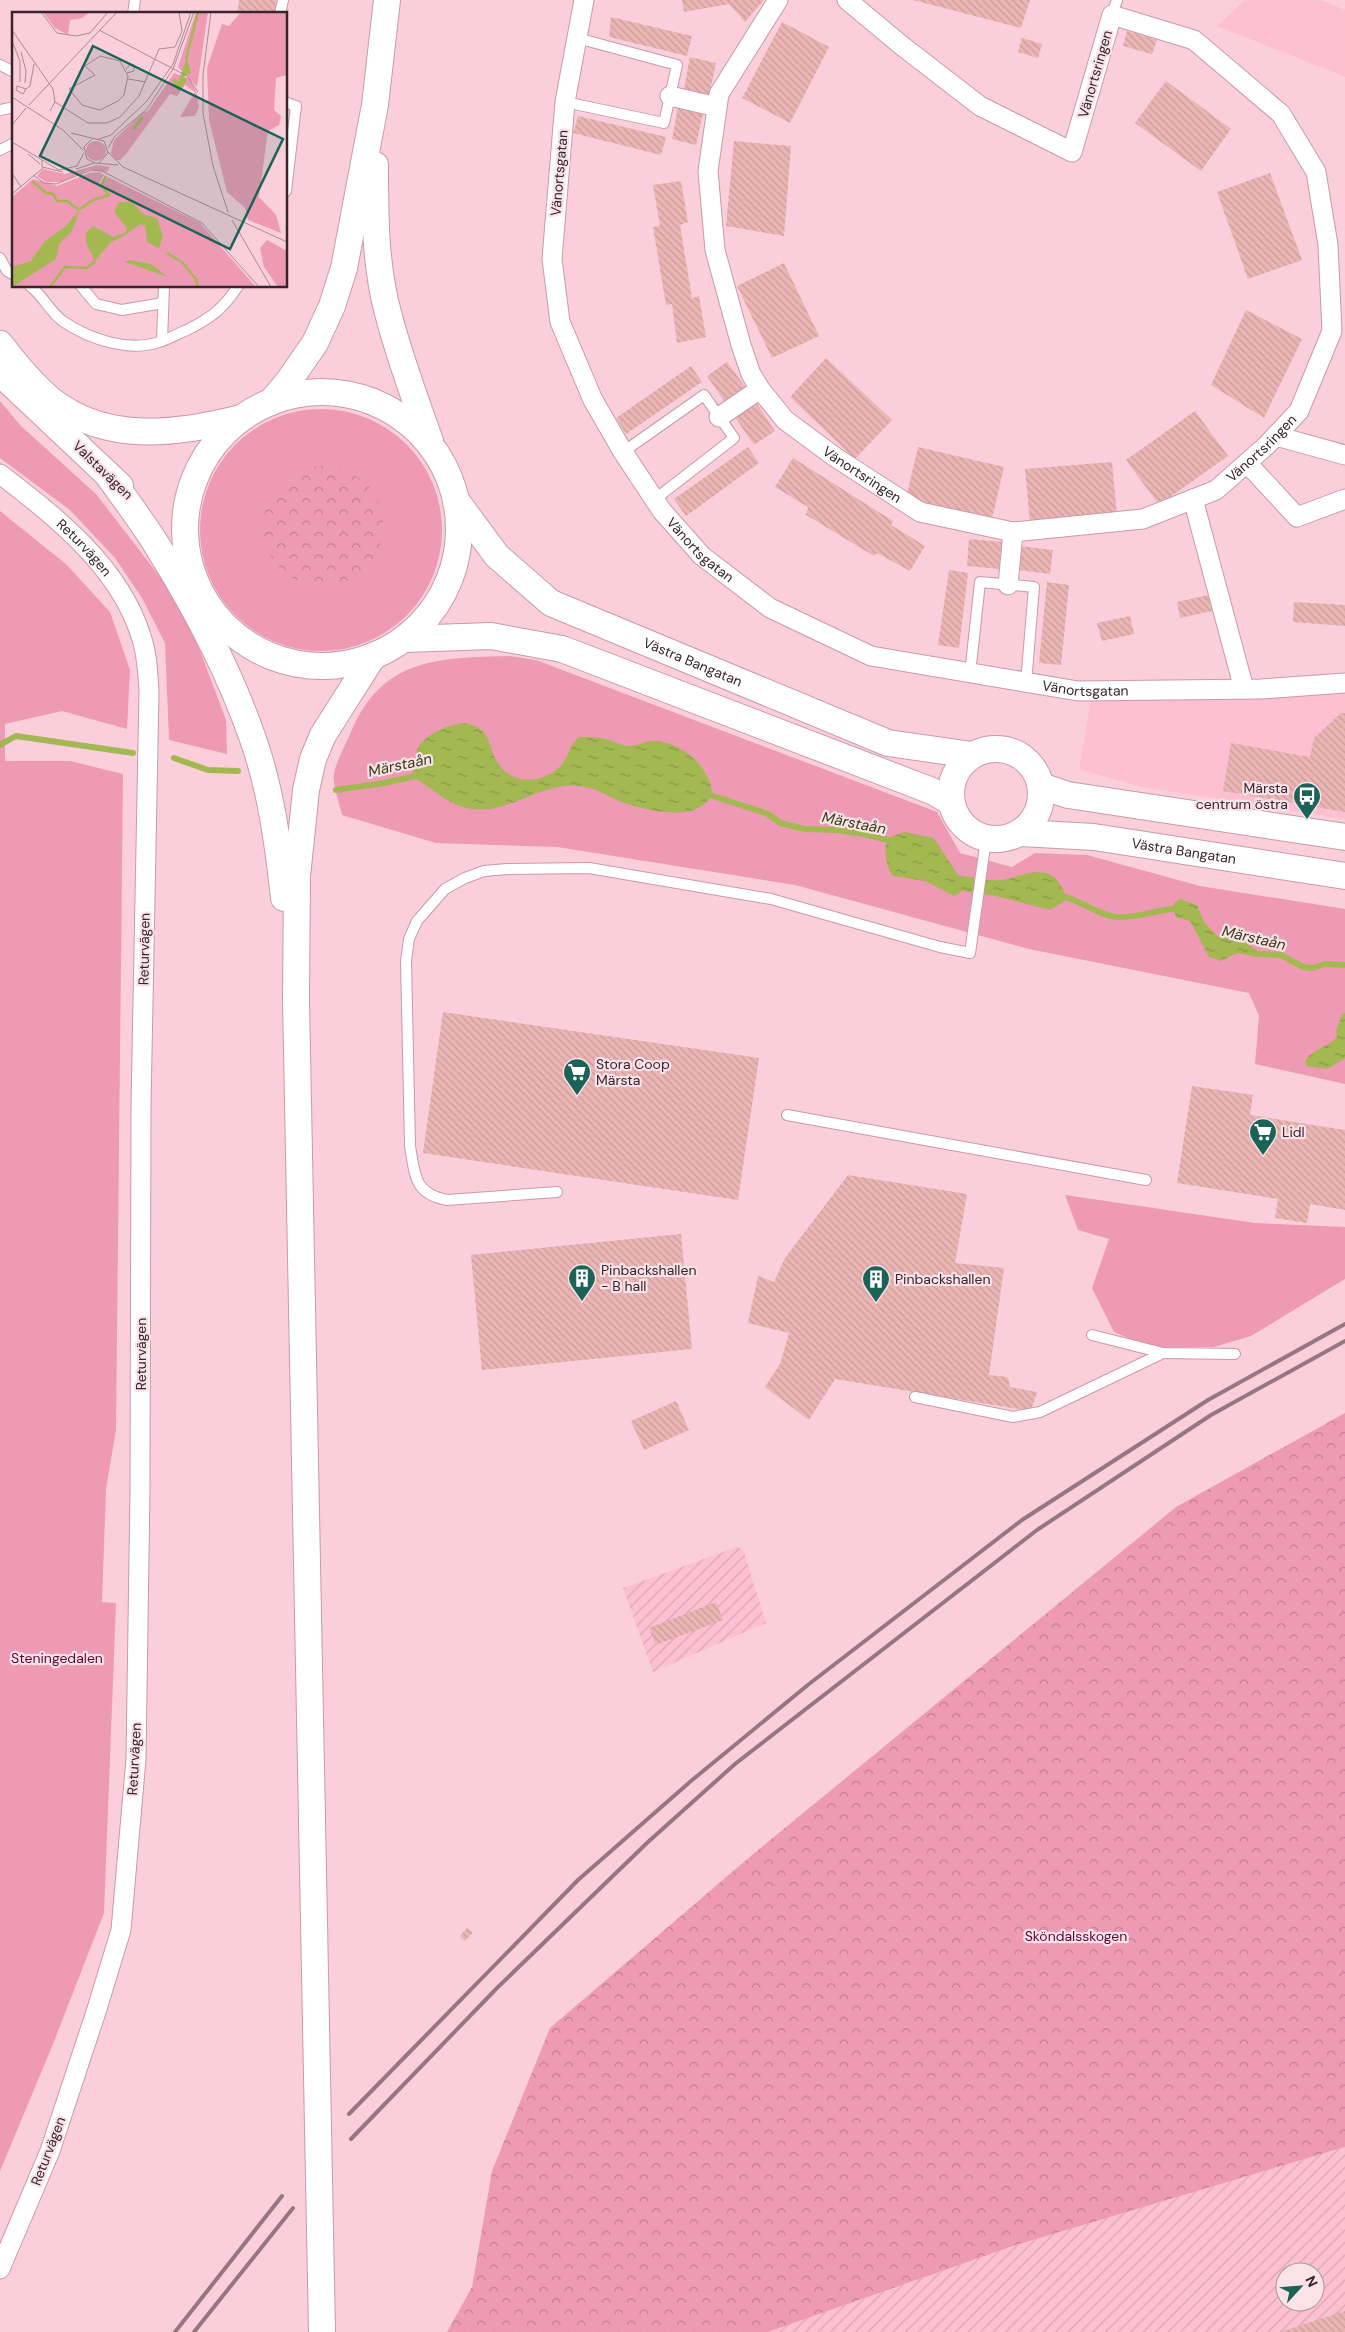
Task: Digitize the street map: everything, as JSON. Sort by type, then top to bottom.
[{"type":"main road","points":[[271,402],[288,382],[315,343],[332,306],[344,268],[375,104],[387,0]]},
{"type":"main road","points":[[375,104],[376,232],[380,270],[388,314],[431,446],[450,480],[456,500],[459,531],[455,562],[444,591],[427,617],[404,639],[373,656],[333,666],[292,663],[254,648],[222,622],[206,601],[194,578],[185,528],[188,502],[196,478],[207,455],[223,435],[243,418],[271,402],[329,392],[359,397],[386,408],[411,425],[431,446]]},
{"type":"main road","name":"Valstavägen","points":[[0,344],[51,400],[80,418],[106,427],[136,432],[164,432],[197,429],[243,418]]},
{"type":"main road","name":"Valstavägen","points":[[0,373],[143,509],[194,578]]},
{"type":"main road","points":[[107,474],[160,550],[202,623],[236,695],[253,739],[274,819],[296,1000]]},
{"type":"main road","name":"Västra Bangatan","points":[[456,500],[497,556],[551,603],[888,743],[972,755],[988,749],[1006,749],[1022,757],[1035,770],[1041,786]]},
{"type":"main road","points":[[222,622],[264,724],[275,760],[289,811],[297,876]]},
{"type":"main road","points":[[404,639],[490,636],[562,649],[932,791],[951,802]]},
{"type":"main road","points":[[322,2332],[296,1000],[297,876],[306,790],[313,759],[323,735],[373,656]]},
{"type":"main road","points":[[972,755],[958,768],[951,784],[951,802],[957,818],[970,832],[986,839]]},
{"type":"main road","points":[[1020,833],[1034,821],[1041,804],[1041,786],[1068,795],[1345,837]]},
{"type":"main road","name":"Västra Bangatan","points":[[986,839],[1004,839],[1020,833],[1094,837],[1345,876]]},
{"type":"street","name":"Vänortsgatan","points":[[584,0],[565,102],[552,259],[560,322],[593,400],[623,452],[654,500],[702,556],[770,608],[871,656],[1078,691],[1253,689],[1345,683]]},
{"type":"street","name":"Vänortsringen","points":[[778,0],[719,94],[708,171],[715,250],[741,345],[751,374],[784,420],[835,457],[920,512],[1013,532],[1143,519],[1216,490],[1276,436],[1299,411],[1332,331],[1328,245],[1316,172],[1281,114],[1194,40],[1115,7],[1072,152],[980,106],[901,45],[847,0]]},
{"type":"street","points":[[670,96],[717,108]]},
{"type":"street","points":[[719,417],[760,389]]},
{"type":"street","points":[[1276,436],[1345,455]]},
{"type":"street","points":[[1247,463],[1297,517],[1345,499]]},
{"type":"street","name":"Returvägen","points":[[0,474],[57,519],[108,572],[130,610],[142,636],[149,692],[141,1105],[140,1489],[136,1759],[121,1930],[50,2151],[0,2269]]},
{"type":"street","points":[[1193,500],[1253,689]]},
{"type":"street","points":[[1008,585],[1013,532]]},
{"type":"lane","points":[[565,102],[664,123],[677,65],[577,38]]},
{"type":"lane","points":[[0,65],[12,71]]},
{"type":"lane","points":[[288,103],[296,106],[289,136],[288,154]]},
{"type":"lane","points":[[0,150],[12,144]]},
{"type":"lane","points":[[0,258],[7,271],[12,274]]},
{"type":"lane","points":[[32,288],[46,306],[62,321],[77,330],[122,345],[147,345],[162,341],[209,319],[226,304],[237,288]]},
{"type":"lane","points":[[83,288],[96,304],[122,310],[163,303]]},
{"type":"lane","points":[[162,341],[164,288]]},
{"type":"lane","points":[[623,452],[704,395],[734,438],[654,500]]},
{"type":"lane","points":[[970,674],[980,582],[1034,587],[1026,683]]},
{"type":"lane","points":[[557,1192],[447,1200],[431,1197],[421,1188],[415,1173],[410,1146],[406,961],[409,939],[417,921],[445,889],[484,871],[589,868],[771,899],[940,947],[970,953],[984,866],[986,839]]},
{"type":"lane","points":[[787,1115],[1146,1180]]},
{"type":"lane","points":[[1092,1336],[1163,1353],[1235,1354]]},
{"type":"lane","points":[[915,1397],[1013,1417],[1040,1412],[1163,1353]]},
{"type":"shaded area","points":[[1245,0],[1321,0],[1345,10],[1345,77],[1217,26]]},
{"type":"shaded area","points":[[1345,693],[1345,819],[1142,787],[1079,769],[1091,700]]},
{"type":"shaded area","points":[[737,1547],[743,1549],[766,1623],[653,1672],[623,1588]]},
{"type":"shaded area","points":[[1345,2147],[1345,2332],[768,2332],[1013,2246]]},
{"type":"green space","points":[[0,401],[21,426],[96,494],[184,608],[226,720],[227,754],[169,740],[165,643],[142,598],[115,558],[70,510],[0,458]]},
{"type":"green space","points":[[321,409],[345,411],[378,423],[398,437],[414,453],[428,473],[437,495],[442,530],[440,554],[428,587],[414,607],[398,623],[378,637],[356,646],[321,651],[297,649],[264,637],[244,623],[228,607],[214,587],[205,565],[200,530],[202,506],[214,473],[228,453],[244,437],[264,423],[286,414]]},
{"type":"green space","points":[[323,466],[335,467],[346,471],[356,476],[365,484],[373,493],[378,503],[382,514],[382,538],[378,549],[373,559],[365,568],[356,576],[346,581],[335,585],[323,586],[311,585],[300,581],[290,576],[281,568],[273,559],[268,549],[264,538],[263,526],[264,514],[268,503],[273,493],[281,484],[290,476],[300,471],[311,467]]},
{"type":"green space","name":"Steningedalen","points":[[0,511],[67,565],[110,612],[130,670],[127,729],[62,711],[5,724],[5,761],[70,761],[123,774],[116,1430],[106,1489],[102,1602],[116,1603],[104,1913],[53,2044],[0,2171]]},
{"type":"green space","points":[[510,656],[536,660],[937,812],[960,853],[1012,867],[1035,853],[1087,855],[1200,886],[1345,909],[1345,1084],[1255,1064],[1259,1016],[1249,993],[1029,949],[795,885],[557,847],[436,843],[342,815],[334,783],[335,769],[364,707],[379,689],[396,676],[436,661]]},
{"type":"green space","points":[[1065,1195],[1255,1223],[1345,1227],[1345,1279],[1251,1336],[1214,1347],[1149,1347],[1114,1332],[1092,1288],[1109,1239],[1078,1230]]},
{"type":"green space","name":"Sköndalsskogen","points":[[1345,1413],[1345,2147],[1013,2246],[768,2332],[447,2332],[472,2287],[492,2171],[550,2028],[752,1855],[1176,1507]]},
{"type":"water","points":[[464,723],[475,726],[482,731],[488,739],[495,758],[507,773],[515,777],[532,780],[541,778],[561,766],[572,745],[579,737],[602,738],[627,746],[649,741],[668,743],[686,752],[701,766],[710,783],[711,796],[707,802],[696,809],[679,813],[646,809],[626,804],[596,790],[580,786],[565,786],[536,793],[493,808],[478,810],[463,807],[449,801],[412,777],[416,753],[423,741],[439,730]]},
{"type":"water","points":[[905,832],[934,838],[958,875],[961,876],[1000,880],[1032,873],[1047,873],[1054,877],[1063,889],[1065,901],[1050,910],[996,896],[962,891],[954,896],[925,881],[893,876],[886,860],[885,849],[887,841],[895,835]]},
{"type":"water","points":[[1180,899],[1197,905],[1204,922],[1217,936],[1243,941],[1258,951],[1257,957],[1238,953],[1221,961],[1209,957],[1190,921],[1176,917],[1173,908],[1174,903]]},
{"type":"water","points":[[1345,1013],[1345,1058],[1328,1069],[1306,1066],[1305,1061],[1308,1057],[1337,1037],[1336,1031],[1342,1014]]},
{"type":"building","points":[[239,0],[276,0],[275,12],[237,12]]},
{"type":"building","points":[[682,0],[764,0],[745,22],[729,4],[684,12]]},
{"type":"building","points":[[913,0],[1030,0],[1021,28]]},
{"type":"building","points":[[611,17],[692,36],[687,56],[609,37]]},
{"type":"building","points":[[782,22],[829,47],[790,123],[742,98]]},
{"type":"building","points":[[1127,31],[1157,40],[1152,54],[1123,46]]},
{"type":"building","points":[[1022,38],[1042,44],[1038,58],[1018,52]]},
{"type":"building","points":[[690,57],[716,63],[709,95],[684,89]]},
{"type":"building","points":[[1166,81],[1231,129],[1201,171],[1135,123]]},
{"type":"building","points":[[678,107],[703,113],[696,145],[672,139]]},
{"type":"building","points":[[578,116],[666,137],[661,155],[573,133]]},
{"type":"building","points":[[734,141],[791,146],[784,236],[726,226]]},
{"type":"building","points":[[1270,173],[1302,260],[1248,279],[1217,192]]},
{"type":"building","points":[[681,181],[688,222],[680,225],[692,298],[699,296],[706,337],[677,343],[672,304],[666,305],[653,227],[660,226],[653,185]]},
{"type":"building","points":[[784,263],[819,336],[772,358],[737,286]]},
{"type":"building","points":[[1246,310],[1302,339],[1264,418],[1211,385]]},
{"type":"building","points":[[826,358],[892,420],[855,459],[790,397]]},
{"type":"building","points":[[727,362],[747,389],[726,404],[707,376]]},
{"type":"building","points":[[691,366],[702,382],[626,434],[616,418]]},
{"type":"building","points":[[755,401],[775,431],[754,445],[734,416]]},
{"type":"building","points":[[1195,411],[1228,456],[1159,505],[1126,460]]},
{"type":"building","points":[[748,447],[759,463],[686,516],[674,499]]},
{"type":"building","points":[[918,447],[1004,467],[992,519],[906,499]]},
{"type":"building","points":[[793,458],[893,521],[891,525],[925,546],[910,571],[877,553],[874,556],[806,515],[808,507],[775,487]]},
{"type":"building","points":[[1112,462],[1117,515],[1030,523],[1025,469]]},
{"type":"building","points":[[969,539],[1002,542],[999,569],[967,566]]},
{"type":"building","points":[[1020,546],[1053,550],[1050,574],[1017,570]]},
{"type":"building","points":[[949,570],[968,573],[959,648],[938,645]]},
{"type":"building","points":[[1047,582],[1069,585],[1061,665],[1039,663]]},
{"type":"building","points":[[1208,595],[1212,611],[1180,618],[1177,602]]},
{"type":"building","points":[[1294,602],[1345,605],[1345,626],[1293,622]]},
{"type":"building","points":[[1130,616],[1134,634],[1102,641],[1097,623]]},
{"type":"building","points":[[1341,713],[1345,713],[1345,812],[1223,791],[1231,743],[1310,757],[1314,738]]},
{"type":"building","points":[[443,1012],[759,1058],[738,1200],[423,1153]]},
{"type":"building","name":"Lidl","points":[[1192,1086],[1253,1095],[1250,1115],[1345,1130],[1345,1210],[1310,1204],[1307,1223],[1275,1218],[1278,1199],[1177,1183]]},
{"type":"building","name":"Pinbackshallen","points":[[848,1175],[967,1194],[955,1263],[1004,1268],[989,1375],[1008,1377],[1010,1387],[1037,1392],[1031,1411],[835,1379],[809,1420],[765,1387],[780,1364],[789,1333],[748,1323],[758,1276],[774,1282],[785,1258]]},
{"type":"building","name":"Pinbackshallen - B hall","points":[[681,1234],[692,1349],[482,1370],[471,1255]]},
{"type":"building","points":[[676,1401],[689,1430],[644,1450],[631,1421]]},
{"type":"building","points":[[716,1602],[723,1620],[656,1645],[649,1628]]},
{"type":"building","points":[[467,1928],[473,1932],[465,1941],[460,1936]]},
{"type":"building","points":[[1345,2311],[1345,2332],[1280,2332]]},
{"type":"waterway","name":"Märstaån","points":[[0,745],[16,736],[133,753]]},
{"type":"waterway","name":"Märstaån","points":[[174,758],[208,770],[238,771]]},
{"type":"waterway","name":"Märstaån","points":[[336,790],[384,783],[420,775]]},
{"type":"waterway","name":"Märstaån","points":[[704,793],[768,814],[780,823],[805,829],[837,830],[868,835],[888,840],[893,846]]},
{"type":"waterway","name":"Märstaån","points":[[1059,896],[1072,899],[1100,913],[1116,917],[1132,917],[1167,909],[1180,909]]},
{"type":"waterway","name":"Märstaån","points":[[1251,952],[1281,955],[1303,967],[1312,968],[1325,964],[1345,965]]},
{"type":"railway","points":[[349,2114],[578,1880],[691,1781],[809,1684],[1022,1520],[1208,1400],[1345,1324]]},
{"type":"railway","points":[[351,2139],[497,1988],[648,1842],[735,1764],[1037,1530],[1211,1415],[1345,1341]]},
{"type":"railway","points":[[175,2332],[282,2196]]},
{"type":"railway","points":[[194,2332],[293,2208]]},
{"type":"place","name":"Märsta centrum östra","points":[[1307,820]]},
{"type":"place","name":"Stora Coop Märsta","points":[[577,1096]]},
{"type":"place","name":"Lidl","points":[[1263,1156]]},
{"type":"place","name":"Pinbackshallen - B hall","points":[[582,1302]]},
{"type":"place","name":"Pinbackshallen","points":[[876,1303]]}]
